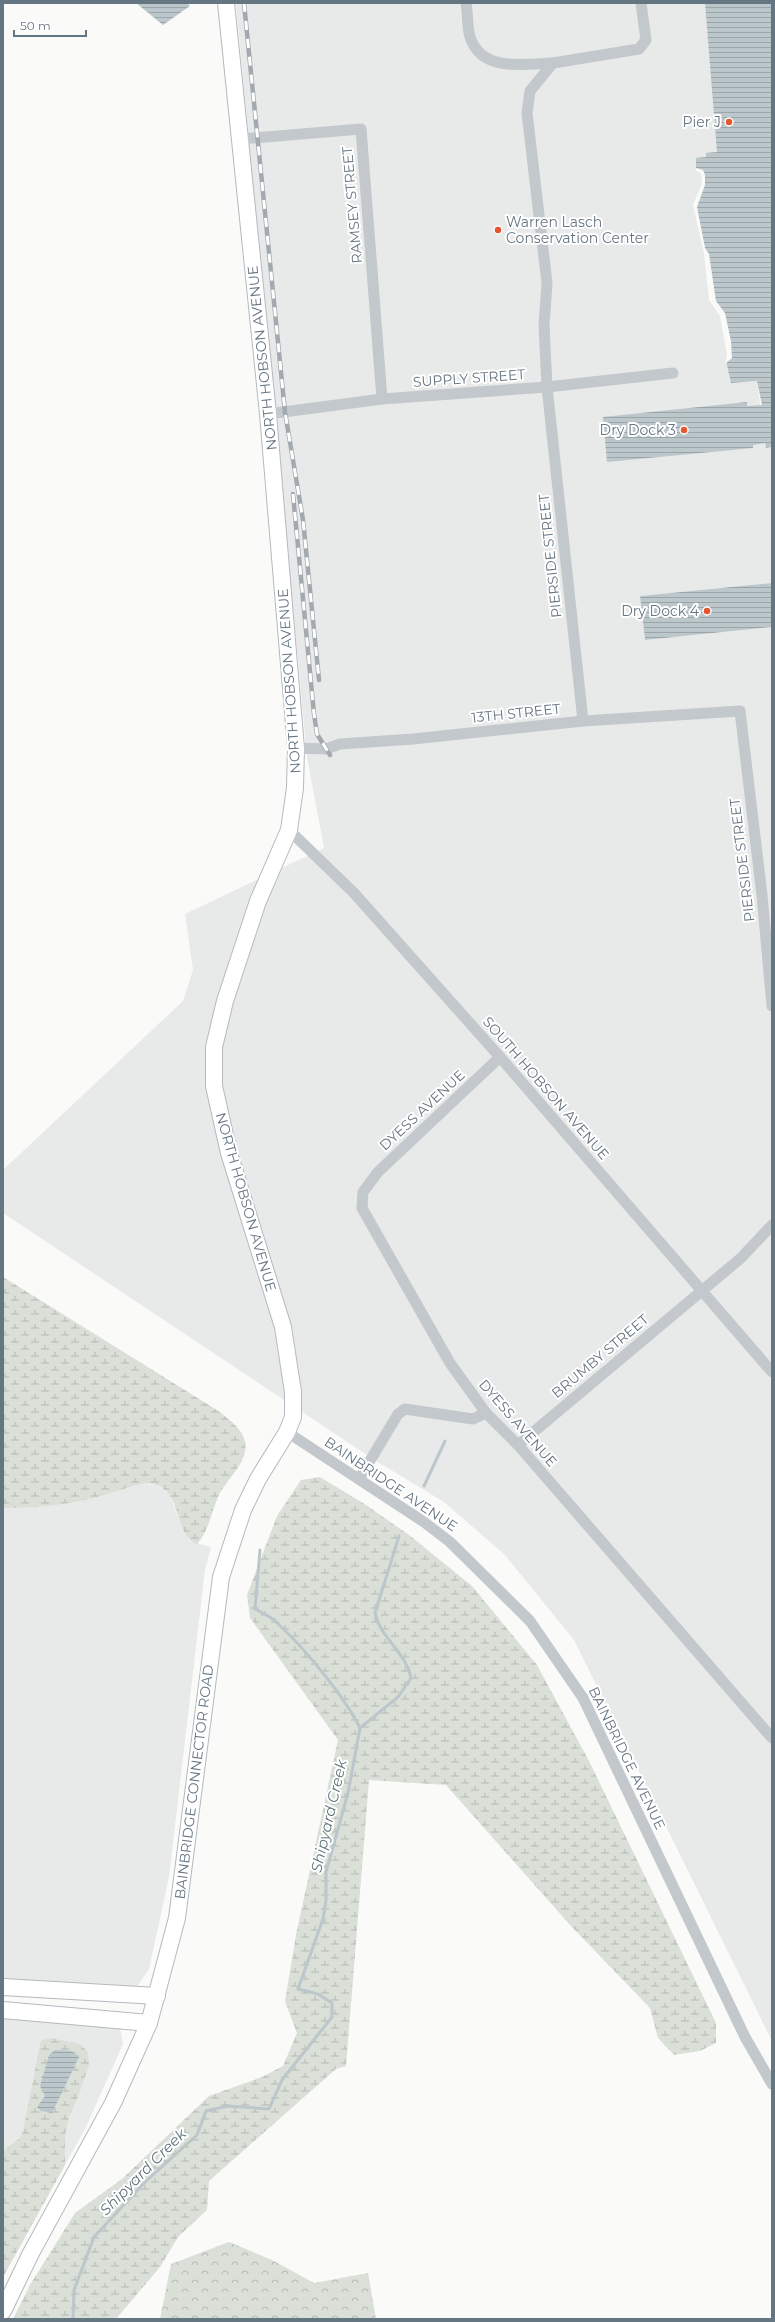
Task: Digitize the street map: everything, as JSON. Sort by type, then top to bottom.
[{"type":"street","name":"NORTH HOBSON AVENUE","points":[[226,3],[268,414],[296,748],[295,788],[290,830],[258,901],[225,1001],[214,1047],[214,1086],[229,1152],[282,1327],[294,1403],[293,1417],[287,1432]]},
{"type":"street","points":[[466,3],[470,37],[477,50],[487,58],[501,64],[552,63],[639,49],[646,40],[641,3]]},
{"type":"street","name":"PIERSIDE STREET","points":[[552,63],[530,91],[526,113],[546,284],[544,325],[547,387],[583,721]]},
{"type":"street","name":"RAMSEY STREET","points":[[241,139],[361,129],[382,399]]},
{"type":"street","name":"SUPPLY STREET","points":[[268,414],[382,399],[547,387],[672,373]]},
{"type":"street","name":"PIERSIDE STREET","points":[[740,711],[762,895],[772,1006]]},
{"type":"street","name":"13TH STREET","points":[[296,748],[326,749],[340,744],[413,740],[583,721],[740,711]]},
{"type":"street","name":"SOUTH HOBSON AVENUE","points":[[290,830],[354,893],[500,1057],[772,1372]]},
{"type":"street","name":"DYESS AVENUE","points":[[500,1057],[378,1172],[363,1192],[362,1208],[450,1363],[486,1413],[518,1445],[772,1738]]},
{"type":"street","name":"BRUMBY STREET","points":[[518,1445],[741,1258],[772,1225]]},
{"type":"street","points":[[358,1479],[398,1414],[405,1408],[473,1419],[486,1413]]},
{"type":"street","name":"BAINBRIDGE AVENUE","points":[[287,1432],[424,1522],[450,1542],[477,1566],[530,1621],[583,1698],[745,2037],[772,2084]]},
{"type":"street","name":"BAINBRIDGE CONNECTOR ROAD","points":[[3,2311],[31,2254],[98,2133],[134,2061],[149,2023],[177,1918],[221,1577],[232,1539],[243,1510],[258,1479],[287,1432]]},
{"type":"street","points":[[3,1987],[157,1996]]},
{"type":"street","points":[[3,2010],[149,2023]]},
{"type":"shaded area","points":[[136,3],[187,3],[190,6],[163,25]]},
{"type":"shaded area","points":[[236,3],[705,3],[713,92],[772,153],[702,172],[729,355],[726,361],[731,383],[757,381],[766,448],[771,447],[772,452],[772,583],[640,596],[645,640],[772,627],[772,2041],[574,1640],[505,1555],[444,1502],[376,1461],[3,1213],[3,1170],[183,1001],[193,970],[185,914],[324,848],[307,757]]},
{"type":"shaded area","points":[[705,3],[772,3],[772,452],[771,447],[766,448],[765,443],[753,445],[753,448],[607,462],[603,417],[747,402],[747,406],[762,405],[757,381],[731,383],[726,361],[729,355],[722,315],[711,300],[706,252],[695,205],[704,184],[702,172],[696,170],[696,158],[706,157],[706,153],[717,152]]},
{"type":"shaded area","name":"Dry Dock 4","points":[[772,583],[772,627],[645,640],[640,596]]},
{"type":"shaded area","points":[[139,1484],[157,1485],[170,1495],[183,1532],[190,1541],[211,1547],[205,1570],[169,1877],[149,1969],[138,1985],[128,1989],[3,1980],[3,1508],[17,1508]]},
{"type":"shaded area","points":[[3,2014],[120,2028],[123,2044],[86,2127],[3,2277]]},
{"type":"shaded area","points":[[55,2050],[72,2051],[79,2057],[52,2113],[41,2111],[37,2107],[45,2096],[40,2086],[49,2055]]},
{"type":"green space","points":[[3,1277],[220,1412],[242,1433],[245,1442],[243,1457],[236,1471],[221,1491],[207,1528],[197,1544],[186,1535],[183,1530],[169,1495],[155,1484],[136,1485],[94,1498],[64,1504],[3,1508]]},
{"type":"green space","points":[[320,1477],[366,1505],[409,1535],[472,1586],[537,1665],[589,1761],[716,2023],[716,2043],[700,2051],[674,2055],[658,2038],[650,2008],[571,1926],[446,1785],[369,1780],[346,2066],[336,2069],[209,2181],[207,2210],[178,2237],[160,2267],[116,2319],[13,2319],[30,2285],[75,2213],[122,2179],[209,2096],[262,2077],[283,2066],[297,2033],[285,2001],[296,1935],[338,1740],[250,1618],[247,1595],[277,1516],[301,1480]]},
{"type":"green space","points":[[51,2038],[80,2044],[88,2052],[89,2065],[78,2097],[69,2117],[65,2135],[65,2165],[3,2277],[3,2151],[20,2138],[23,2131],[41,2040]]},
{"type":"green space","points":[[229,2242],[272,2260],[314,2283],[368,2273],[376,2319],[160,2319],[171,2264]]},
{"type":"pier","points":[[696,168],[703,170],[705,175],[705,185],[697,207],[705,248],[709,254],[716,301],[725,313],[731,341],[732,358],[725,364],[727,355],[720,316],[709,300],[704,253],[693,205],[702,183],[701,173],[696,171]]},
{"type":"waterway","name":"Shipyard Creek","points":[[424,1486],[445,1441]]},
{"type":"waterway","name":"Shipyard Creek","points":[[73,2319],[74,2290],[94,2237],[146,2181],[197,2135],[206,2111],[228,2106],[269,2109],[282,2080],[332,2017],[332,2003],[318,1994],[298,1989],[323,1919],[326,1900],[326,1872],[348,1793],[360,1728],[398,1697],[411,1678],[404,1660],[382,1630],[375,1613],[399,1536]]},
{"type":"waterway","points":[[260,1550],[255,1609],[274,1620],[298,1644],[334,1687],[360,1728]]},
{"type":"railway","points":[[244,3],[285,412],[303,520],[319,680]]},
{"type":"railway","points":[[293,494],[314,714],[317,734],[330,755]]},
{"type":"place","name":"Pier J","points":[[729,122]]},
{"type":"place","name":"Warren Lasch Conservation Center","points":[[498,230]]},
{"type":"place","name":"Dry Dock 3","points":[[684,430]]},
{"type":"place","name":"Dry Dock 4","points":[[707,611]]}]
